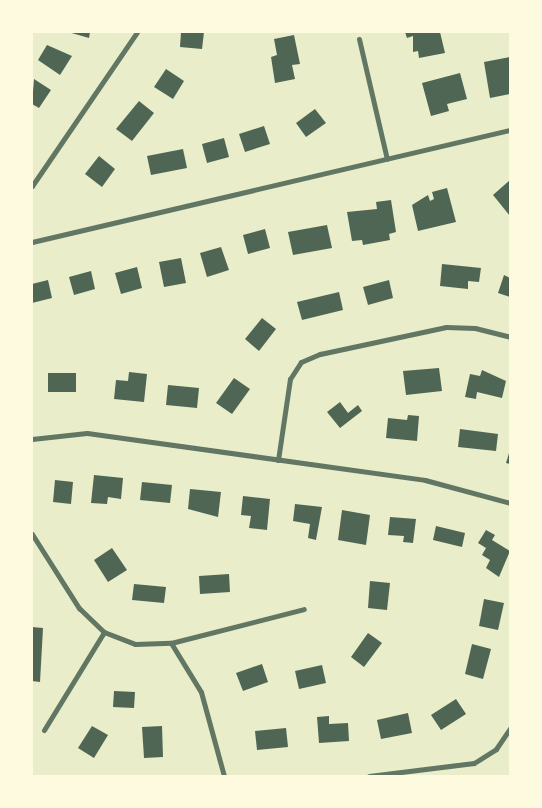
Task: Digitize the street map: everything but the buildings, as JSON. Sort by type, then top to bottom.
[{"type":"street","points":[[32,186],[137,32]]},
{"type":"street","points":[[359,39],[387,159]]},
{"type":"street","points":[[32,242],[510,130]]},
{"type":"street","points":[[278,460],[291,379],[301,362],[446,327],[475,328],[510,337]]},
{"type":"street","points":[[32,439],[87,433],[449,484],[510,503]]},
{"type":"street","points":[[32,534],[79,608],[104,632],[135,644],[171,643],[304,609]]},
{"type":"street","points":[[44,730],[104,632]]},
{"type":"street","points":[[171,643],[201,692],[224,777]]},
{"type":"street","points":[[369,777],[474,763],[496,748],[510,728]]}]
